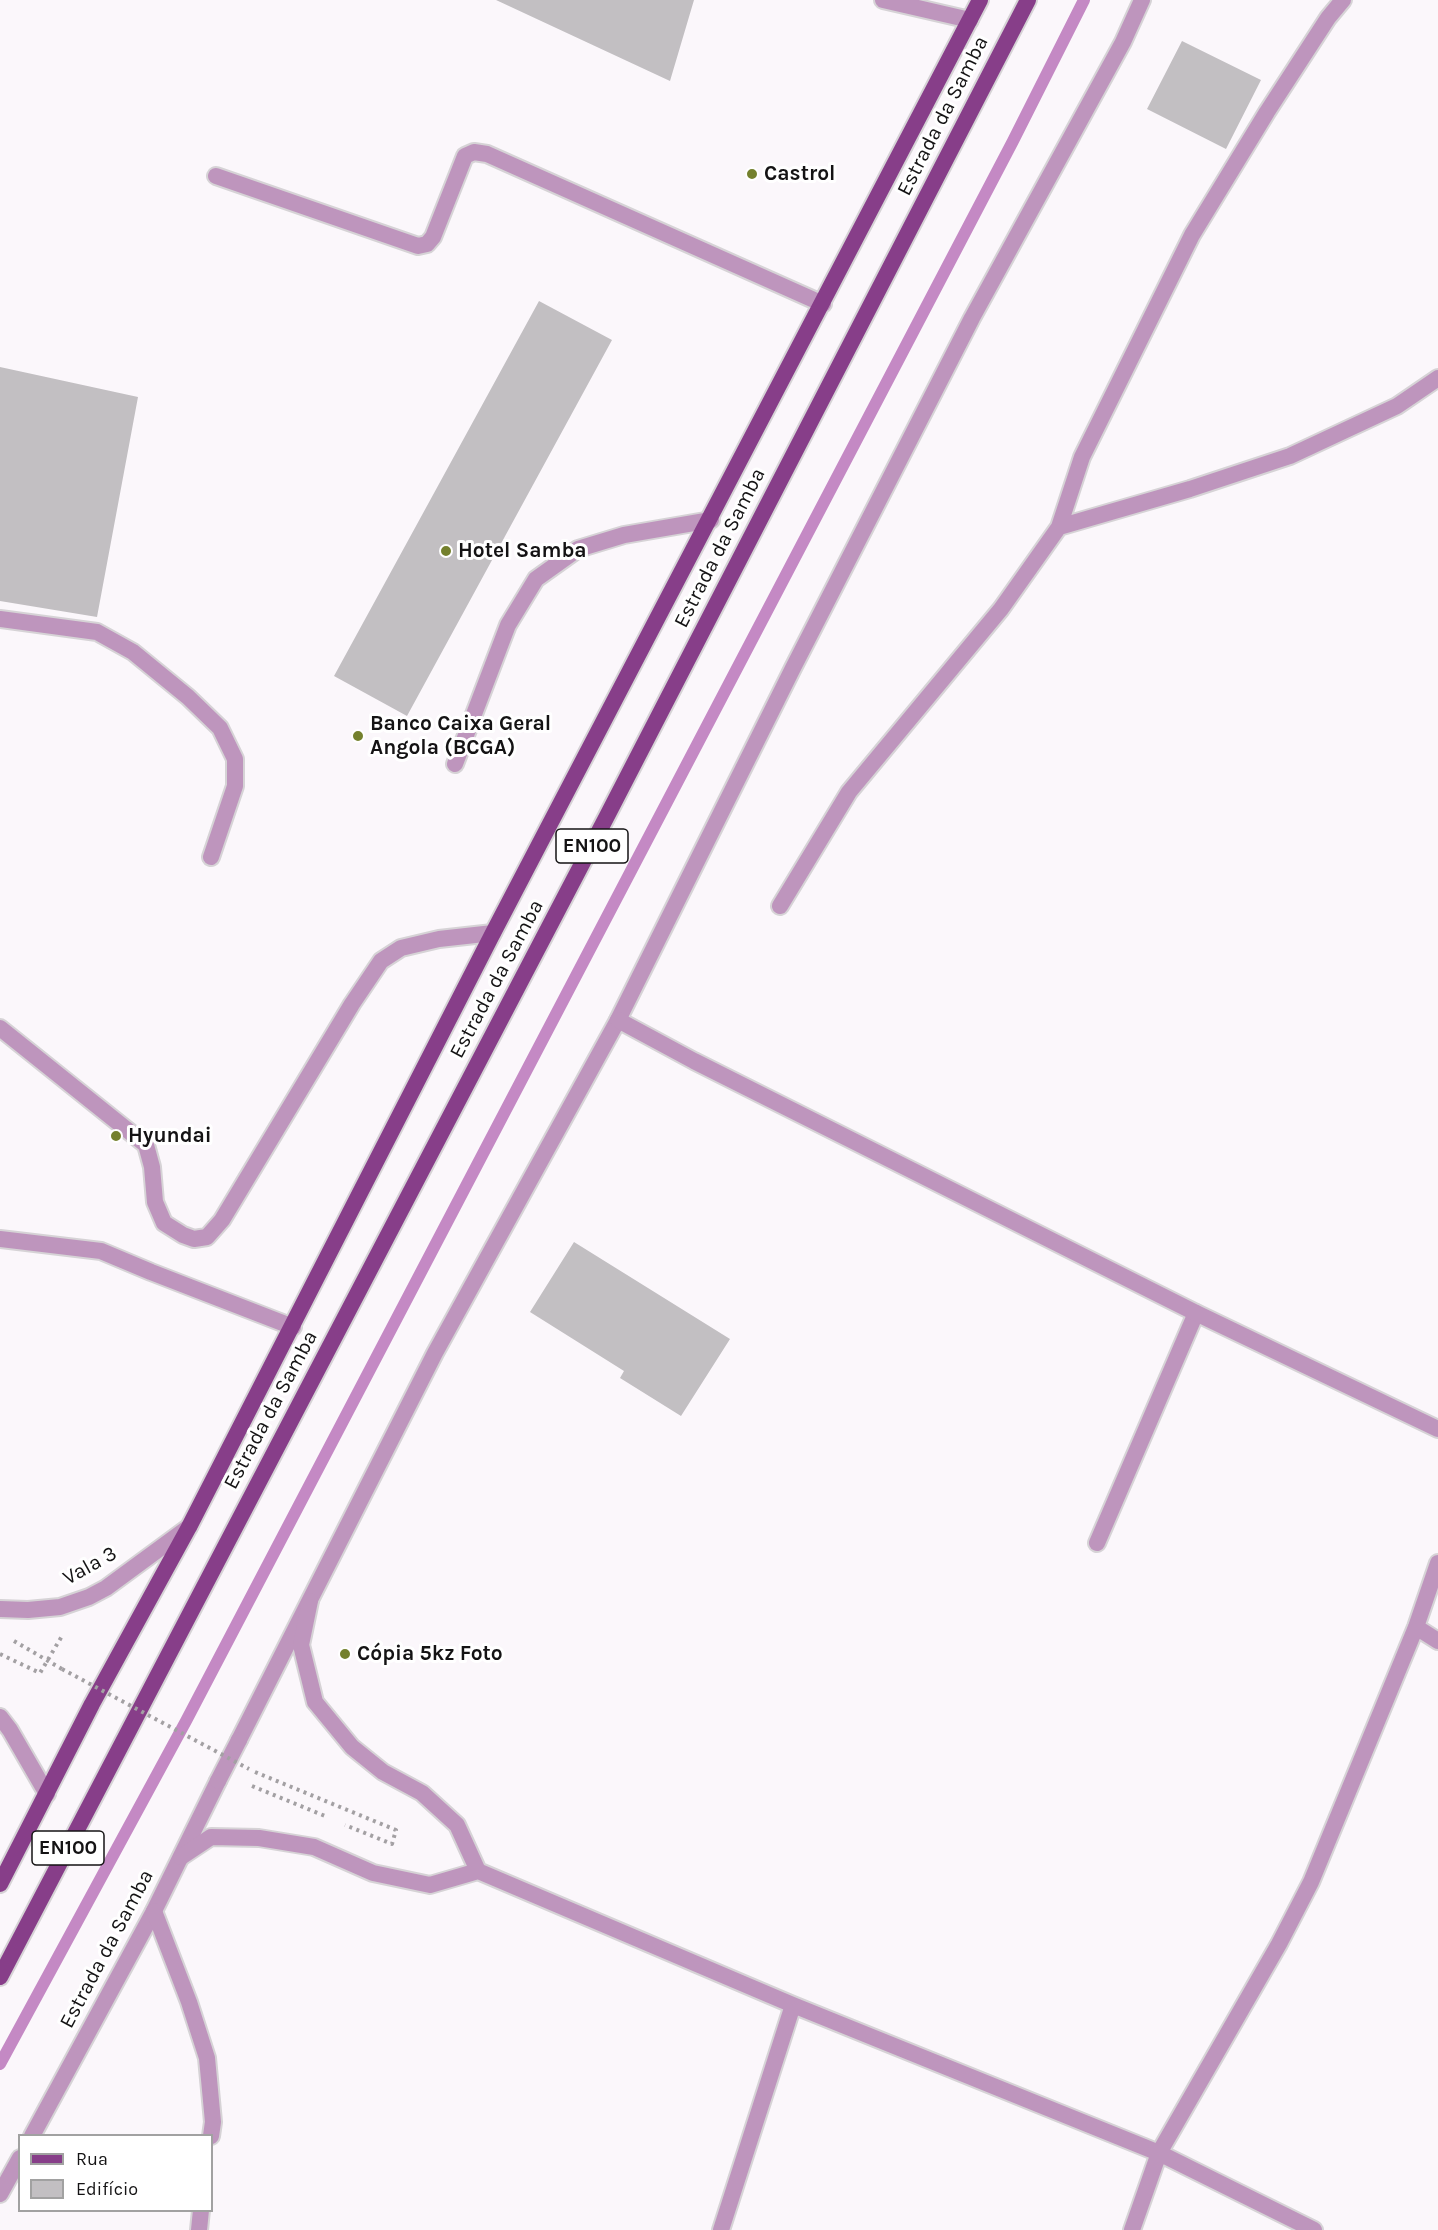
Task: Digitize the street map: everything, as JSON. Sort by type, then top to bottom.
[{"type":"main road","name":"Estrada da Samba","points":[[0,1884],[92,1704],[189,1527],[494,933],[980,0]]},
{"type":"main road","name":"Estrada da Samba","points":[[0,1977],[612,808],[1028,0]]},
{"type":"street","points":[[883,0],[970,20]]},
{"type":"street","points":[[478,1871],[457,1825],[422,1793],[383,1773],[352,1747],[315,1702],[302,1645],[310,1601],[435,1353],[618,1020],[793,668],[972,318],[1123,42],[1142,0]]},
{"type":"street","points":[[780,906],[849,792],[1001,609],[1059,526],[1082,457],[1192,235],[1267,112],[1328,18],[1343,0]]},
{"type":"street","points":[[216,176],[418,246],[426,244],[433,237],[465,156],[474,152],[487,154],[823,304]]},
{"type":"street","points":[[1059,526],[1190,489],[1290,456],[1397,406],[1438,378]]},
{"type":"street","points":[[454,764],[508,625],[536,579],[578,549],[624,535],[711,520]]},
{"type":"street","points":[[0,619],[97,632],[133,652],[188,697],[220,728],[235,759],[235,786],[211,857]]},
{"type":"street","points":[[0,1028],[146,1145],[152,1167],[155,1202],[164,1223],[194,1239],[207,1237],[222,1220],[352,1004],[381,961],[400,948],[439,939],[494,933]]},
{"type":"street","points":[[618,1020],[694,1061],[1196,1313],[1438,1429]]},
{"type":"street","points":[[0,1239],[101,1251],[293,1327]]},
{"type":"street","points":[[1097,1543],[1196,1313]]},
{"type":"street","name":"Vala 3","points":[[0,1609],[28,1610],[60,1607],[89,1597],[106,1588],[189,1527]]},
{"type":"street","points":[[1132,2230],[1159,2153],[1279,1944],[1311,1882],[1416,1627],[1438,1563]]},
{"type":"street","name":"Estrada da Samba","points":[[33,2134],[154,1911],[310,1601]]},
{"type":"street","points":[[1416,1627],[1438,1641]]},
{"type":"street","points":[[0,1717],[47,1794]]},
{"type":"street","points":[[181,1857],[211,1837],[259,1838],[314,1847],[373,1873],[430,1885],[478,1871],[793,2005],[1159,2153],[1314,2230]]},
{"type":"street","points":[[154,1911],[189,2002],[207,2058],[213,2122],[211,2134]]},
{"type":"street","points":[[721,2230],[793,2005]]},
{"type":"street","points":[[0,2194],[18,2162]]},
{"type":"street","points":[[199,2230],[201,2212]]},
{"type":"path","points":[[9,1638],[62,1669],[249,1769],[396,1830],[392,1844],[338,1822]]},
{"type":"path","points":[[0,1654],[40,1673]]},
{"type":"path","points":[[252,1786],[327,1817]]},
{"type":"building","points":[[496,0],[694,0],[670,81]]},
{"type":"building","points":[[1182,41],[1261,80],[1226,149],[1147,109]]},
{"type":"building","points":[[539,301],[612,340],[407,716],[334,676]]},
{"type":"building","points":[[0,367],[138,397],[97,617],[0,601]]},
{"type":"building","points":[[574,1242],[730,1339],[681,1416],[620,1378],[624,1371],[530,1312]]},
{"type":"waterway","points":[[0,2064],[186,1721],[1013,141],[1084,0]]},
{"type":"place","name":"Castrol","points":[[752,174]]},
{"type":"place","name":"Hotel Samba","points":[[446,551]]},
{"type":"place","name":"Banco Caixa Geral Angola (BCGA)","points":[[358,736]]},
{"type":"place","name":"Hyundai","points":[[116,1136]]},
{"type":"place","name":"Cópia 5kz Foto","points":[[345,1654]]}]
